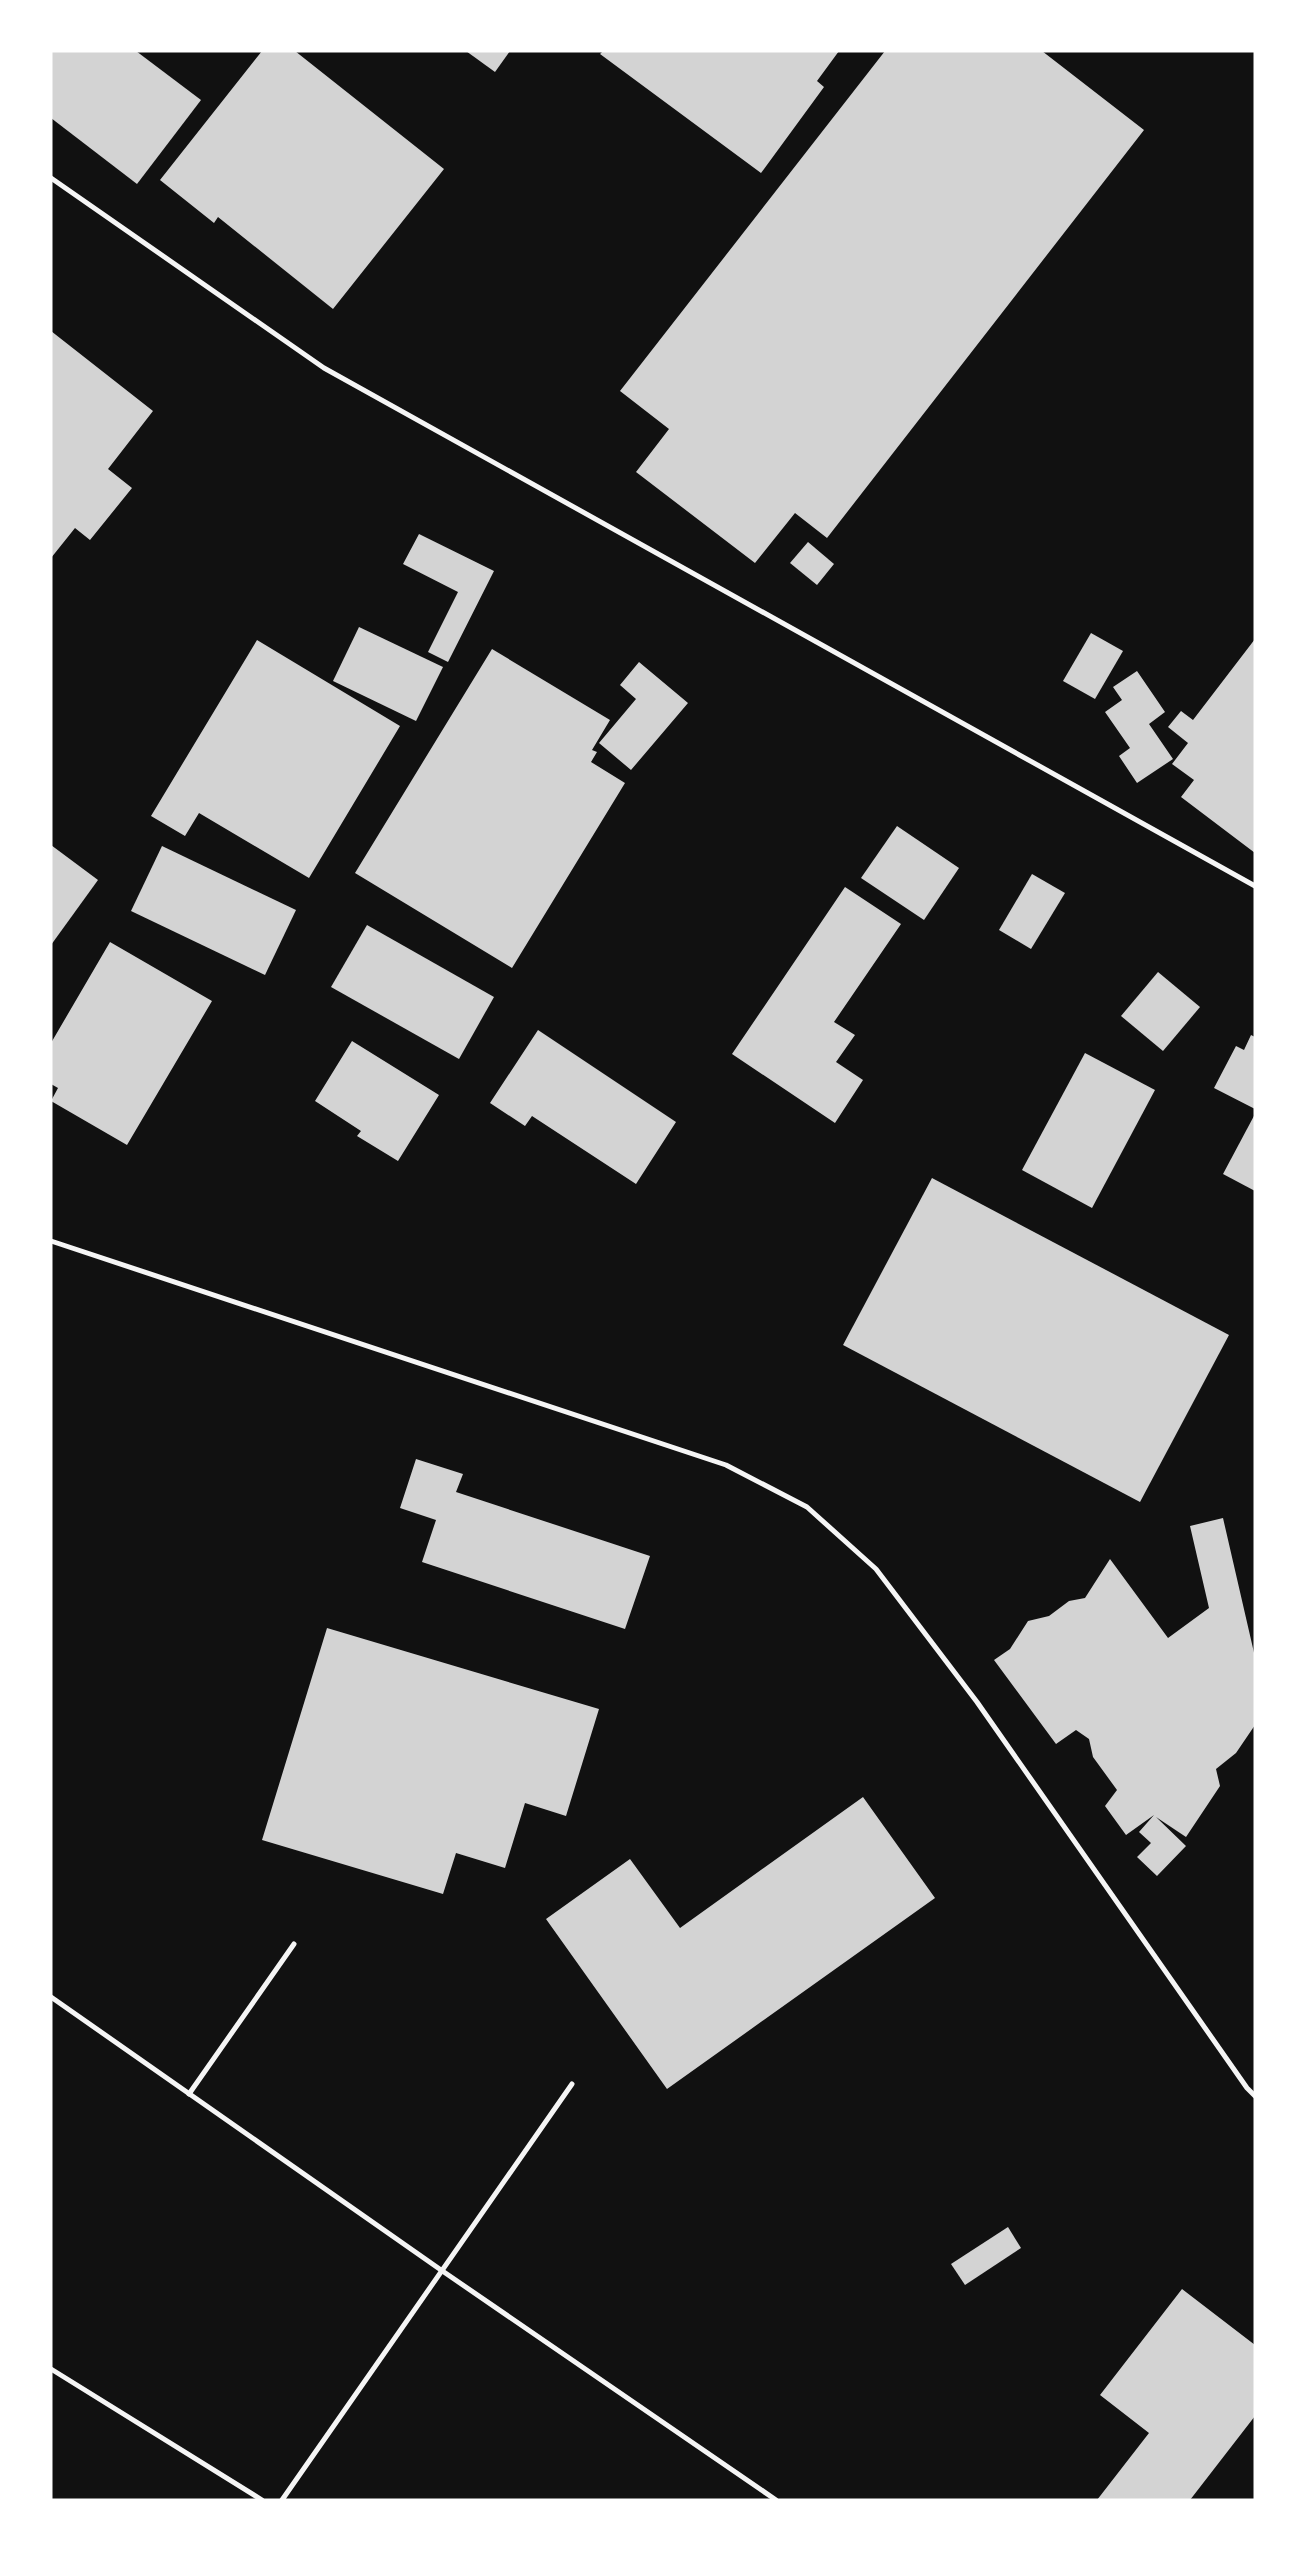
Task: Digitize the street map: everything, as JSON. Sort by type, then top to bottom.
[{"type":"lane","points":[[51,178],[324,368],[1255,886]]},
{"type":"lane","points":[[51,1241],[726,1465],[807,1507],[876,1569],[976,1702],[1255,2096]]},
{"type":"lane","points":[[189,2094],[294,1944]]},
{"type":"lane","points":[[51,1997],[776,2500]]},
{"type":"lane","points":[[282,2500],[572,2084]]},
{"type":"lane","points":[[51,2369],[262,2500]]},
{"type":"building","points":[[51,51],[136,51],[201,100],[137,184],[51,118]]},
{"type":"building","points":[[262,51],[295,51],[444,169],[333,309],[218,217],[214,223],[160,180]]},
{"type":"building","points":[[466,51],[510,51],[495,72]]},
{"type":"building","points":[[603,51],[839,51],[817,81],[824,87],[761,173],[600,54]]},
{"type":"building","points":[[885,51],[1042,51],[1144,130],[827,538],[795,513],[755,563],[636,472],[669,429],[620,391]]},
{"type":"building","points":[[51,331],[153,411],[108,469],[132,488],[90,540],[75,528],[51,558]]},
{"type":"building","points":[[419,534],[494,571],[448,662],[428,652],[458,592],[403,564]]},
{"type":"building","points":[[808,542],[834,564],[817,585],[790,563]]},
{"type":"building","points":[[359,627],[443,667],[416,721],[333,681]]},
{"type":"building","points":[[1091,633],[1123,651],[1095,699],[1063,681]]},
{"type":"building","points":[[1255,639],[1255,853],[1181,797],[1194,780],[1172,764],[1188,743],[1168,727],[1181,711],[1193,720]]},
{"type":"building","points":[[257,640],[400,726],[309,878],[199,813],[185,836],[151,816]]},
{"type":"building","points":[[492,649],[610,720],[592,750],[597,752],[591,762],[625,783],[512,968],[355,873]]},
{"type":"building","points":[[639,662],[688,703],[631,770],[599,743],[636,699],[620,685]]},
{"type":"building","points":[[1137,671],[1165,712],[1149,724],[1173,759],[1137,783],[1119,756],[1130,748],[1105,712],[1122,700],[1113,687]]},
{"type":"building","points":[[897,826],[959,868],[924,920],[861,878]]},
{"type":"building","points":[[51,845],[98,880],[51,945]]},
{"type":"building","points":[[162,846],[296,910],[265,975],[131,911]]},
{"type":"building","points":[[1032,874],[1065,893],[1031,949],[999,930]]},
{"type":"building","points":[[845,887],[901,924],[834,1022],[855,1035],[836,1062],[863,1080],[835,1123],[732,1054]]},
{"type":"building","points":[[367,925],[494,997],[459,1059],[331,987]]},
{"type":"building","points":[[110,942],[212,1001],[127,1145],[51,1101],[58,1088],[51,1084],[51,1043]]},
{"type":"building","points":[[1158,972],[1200,1007],[1163,1051],[1121,1016]]},
{"type":"building","points":[[538,1030],[676,1122],[636,1184],[532,1116],[525,1126],[490,1103]]},
{"type":"building","points":[[1251,1035],[1255,1037],[1255,1109],[1214,1088],[1236,1046],[1244,1050]]},
{"type":"building","points":[[352,1041],[439,1095],[398,1161],[357,1136],[361,1131],[315,1101]]},
{"type":"building","points":[[1085,1053],[1155,1090],[1092,1208],[1022,1170]]},
{"type":"building","points":[[1255,1114],[1255,1191],[1223,1174]]},
{"type":"building","points":[[932,1178],[1229,1335],[1140,1502],[843,1345]]},
{"type":"building","points":[[416,1459],[463,1474],[456,1492],[650,1556],[625,1629],[422,1562],[436,1520],[400,1508]]},
{"type":"building","points":[[1223,1518],[1255,1657],[1255,1725],[1236,1753],[1216,1769],[1220,1786],[1186,1837],[1156,1817],[1186,1846],[1157,1876],[1137,1857],[1151,1843],[1139,1832],[1154,1815],[1126,1835],[1105,1806],[1117,1790],[1093,1757],[1089,1739],[1076,1730],[1056,1744],[994,1660],[1010,1649],[1028,1621],[1049,1616],[1069,1601],[1085,1598],[1110,1559],[1168,1638],[1209,1608],[1190,1526]]},
{"type":"building","points":[[327,1628],[599,1709],[566,1816],[525,1803],[505,1868],[456,1853],[443,1894],[262,1840]]},
{"type":"building","points":[[863,1797],[935,1898],[667,2089],[546,1919],[630,1859],[680,1928]]},
{"type":"building","points":[[1008,2227],[1021,2248],[965,2285],[951,2264]]},
{"type":"building","points":[[1182,2289],[1255,2345],[1255,2416],[1190,2500],[1097,2500],[1149,2433],[1100,2395]]}]
